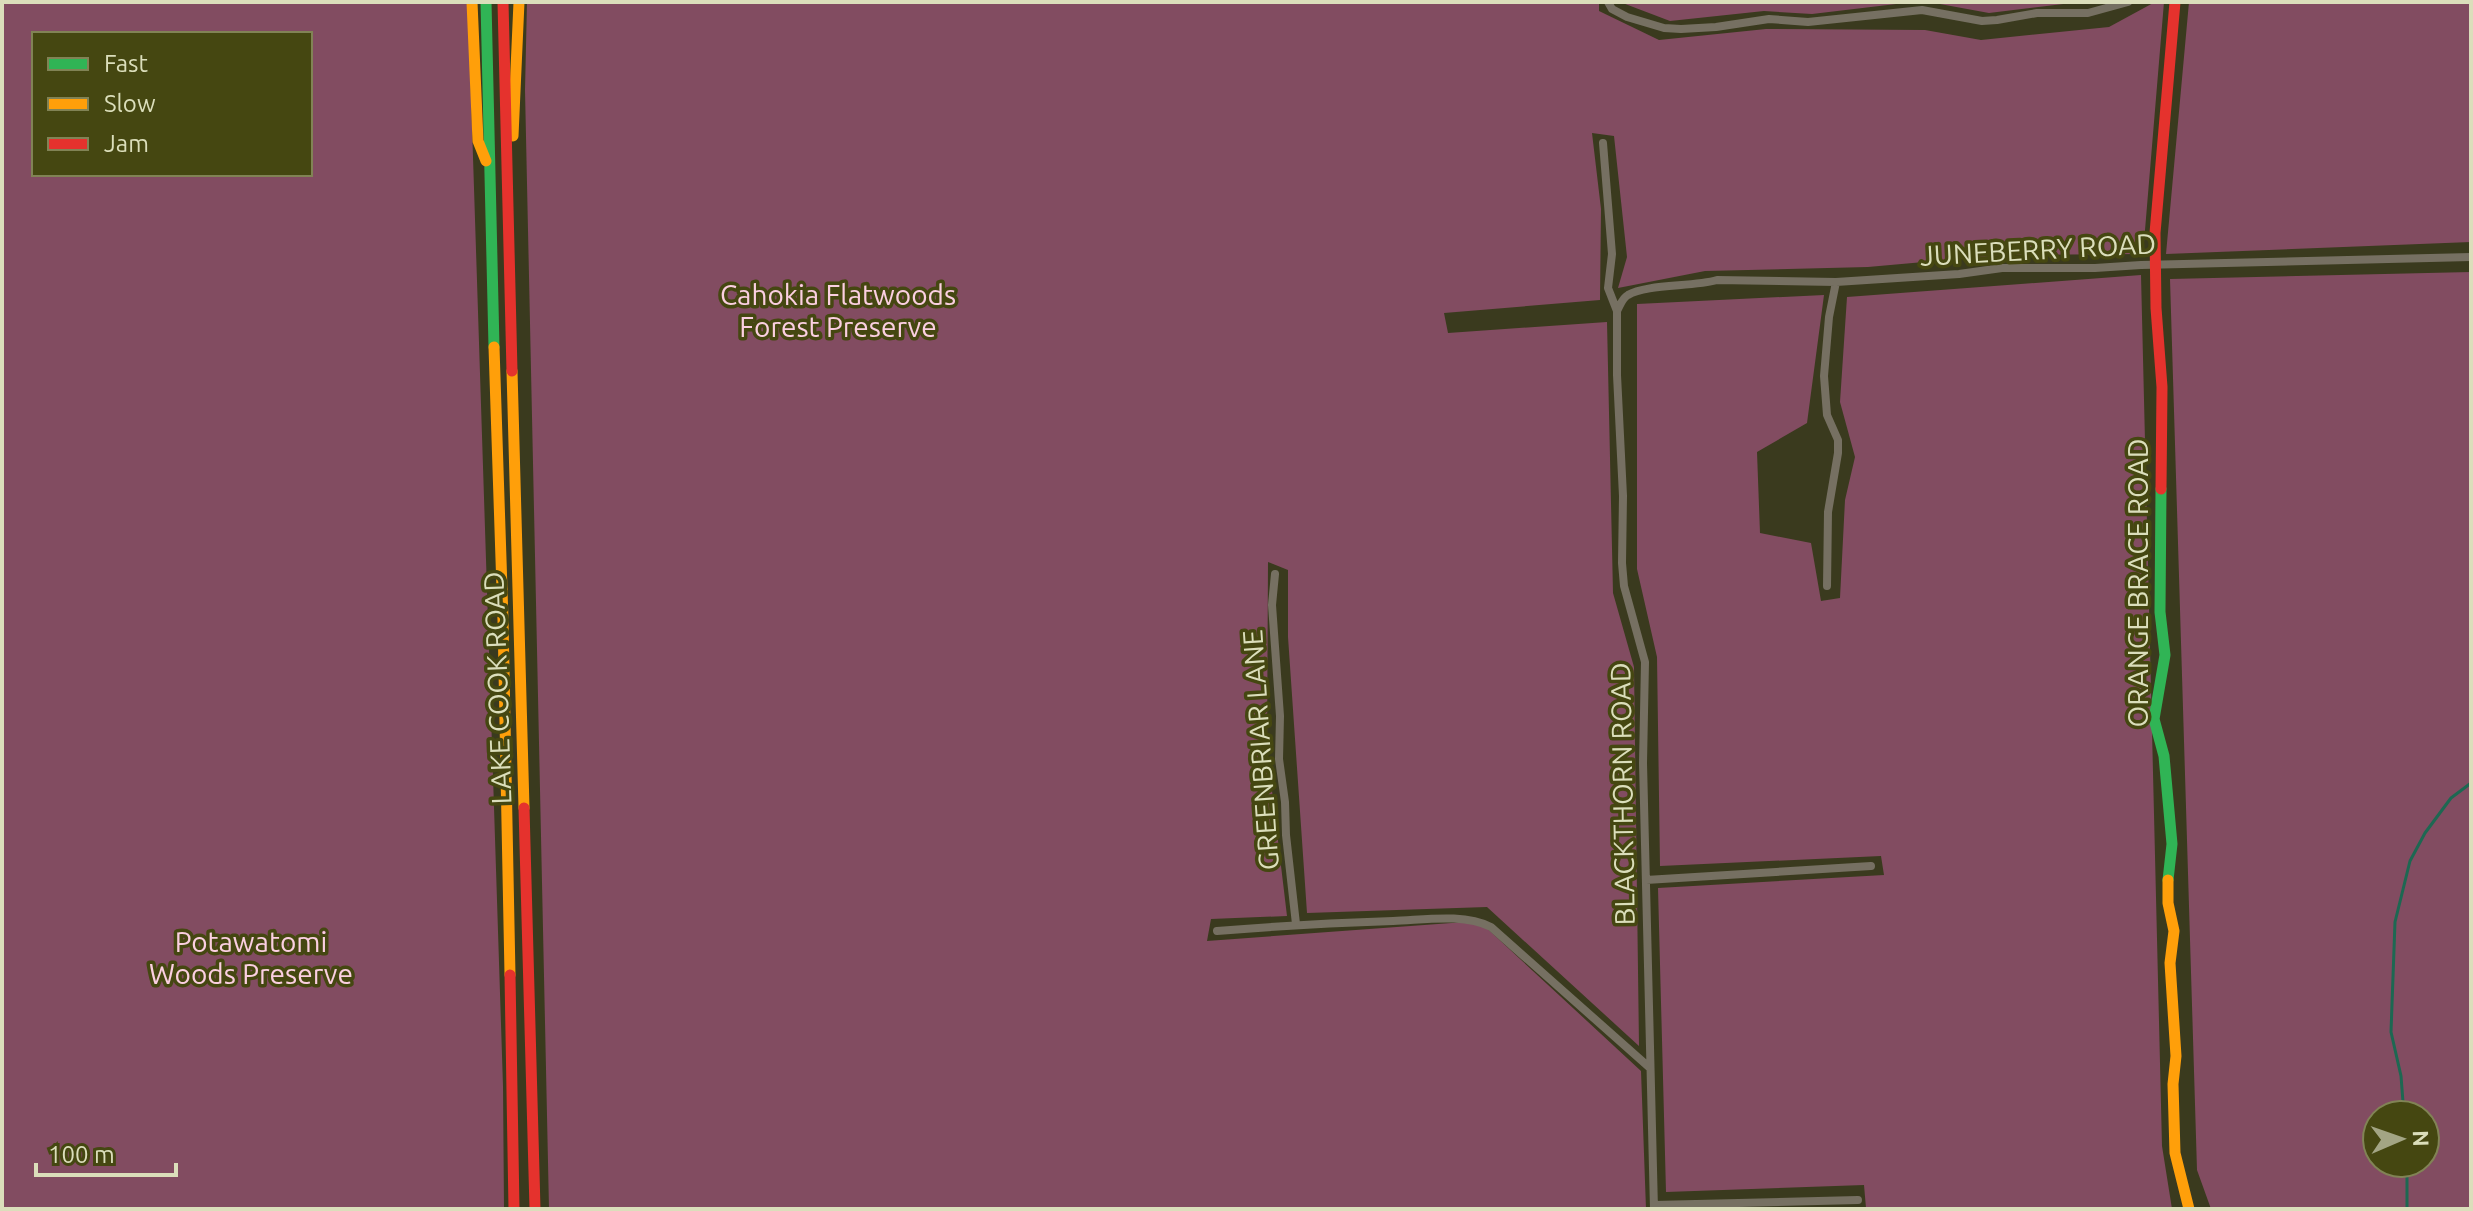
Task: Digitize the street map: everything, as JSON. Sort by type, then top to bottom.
[{"type":"main road","points":[[472,2],[478,141],[489,168]]},
{"type":"main road","points":[[486,2],[489,168]]},
{"type":"main road","points":[[503,2],[506,166]]},
{"type":"main road","points":[[506,166],[512,147],[519,2]]},
{"type":"main road","name":"ORANGE BRACE ROAD","points":[[2175,2],[2155,233],[2162,387],[2160,612],[2165,655],[2154,719],[2164,756],[2172,844],[2168,903],[2174,931],[2170,963],[2176,1056],[2173,1084],[2175,1153],[2189,1209]]},
{"type":"main road","name":"LAKE COOK ROAD","points":[[506,166],[535,1209]]},
{"type":"main road","name":"LAKE COOK ROAD","points":[[489,168],[504,635],[514,1209]]},
{"type":"street","points":[[1608,2],[1618,13],[1664,28],[1681,29],[1769,19],[1808,22],[1922,10],[1997,20],[2037,13],[2088,13],[2128,2]]},
{"type":"street","name":"BLACKTHORN ROAD","points":[[1603,143],[1612,254],[1608,288],[1617,311],[1622,563],[1624,586],[1645,662],[1643,763],[1654,1207]]},
{"type":"street","name":"JUNEBERRY ROAD","points":[[1617,311],[1628,295],[1717,280],[1836,282],[2002,268],[2471,257]]},
{"type":"street","points":[[1827,586],[1828,512],[1838,440],[1827,415],[1824,376],[1829,317],[1836,282]]},
{"type":"street","name":"GREENBRIAR LANE","points":[[1275,574],[1272,605],[1280,716],[1279,746],[1296,924]]},
{"type":"street","points":[[1646,880],[1871,866]]},
{"type":"street","points":[[1217,931],[1296,924],[1442,919],[1479,921],[1491,927],[1650,1068]]},
{"type":"street","points":[[1654,1207],[1858,1200]]},
{"type":"green space","name":"Potawatomi Woods Preserve","points":[[2,2],[468,2],[503,1086],[504,1209],[2,1209]]},
{"type":"green space","name":"Cahokia Flatwoods Forest Preserve","points":[[527,2],[1599,2],[1599,11],[1659,40],[1766,29],[1925,30],[1981,40],[2109,27],[2155,2],[2164,2],[2143,254],[2002,255],[1868,267],[1705,271],[1618,288],[1627,257],[1614,136],[1592,133],[1601,209],[1600,300],[1444,313],[1448,333],[1607,322],[1613,593],[1634,667],[1639,1046],[1487,907],[1307,913],[1288,637],[1288,570],[1268,562],[1267,749],[1287,916],[1211,919],[1207,941],[1479,921],[1641,1071],[1646,1209],[549,1209],[525,90]]},
{"type":"green space","points":[[1620,2],[1913,2],[1812,14],[1764,11],[1670,21]]},
{"type":"green space","points":[[1929,2],[2080,2],[1989,13]]},
{"type":"green space","points":[[2189,2],[2471,2],[2471,242],[2166,254]]},
{"type":"green space","points":[[2471,272],[2471,1209],[2211,1209],[2197,1170],[2170,279]]},
{"type":"green space","points":[[2141,275],[2162,1146],[2172,1209],[1850,1209],[1866,1208],[1864,1185],[1666,1192],[1658,888],[1884,875],[1881,856],[1660,866],[1657,657],[1637,569],[1637,304],[1824,295],[1807,423],[1757,452],[1760,533],[1811,543],[1821,601],[1840,598],[1845,500],[1855,457],[1840,402],[1847,297]]},
{"type":"waterway","points":[[2403,1099],[2391,1032],[2395,922],[2410,861],[2425,833],[2451,798],[2471,783]]},
{"type":"waterway","points":[[2407,1179],[2407,1209]]},
{"type":"traffic: fast","points":[[486,2],[494,347]]},
{"type":"traffic: fast","points":[[2161,489],[2160,612],[2165,655],[2154,719],[2164,756],[2172,844],[2168,880]]},
{"type":"traffic: slow","points":[[472,2],[478,141],[486,161]]},
{"type":"traffic: slow","points":[[513,136],[519,2]]},
{"type":"traffic: slow","points":[[494,347],[510,975]]},
{"type":"traffic: slow","points":[[512,371],[524,808]]},
{"type":"traffic: slow","points":[[2168,880],[2168,903],[2174,931],[2170,963],[2176,1056],[2173,1084],[2175,1153],[2189,1209]]},
{"type":"traffic: jam","points":[[503,2],[512,371]]},
{"type":"traffic: jam","points":[[2161,489],[2162,387],[2156,308],[2155,233],[2175,2]]},
{"type":"traffic: jam","points":[[524,808],[535,1209]]},
{"type":"traffic: jam","points":[[510,975],[514,1209]]}]
